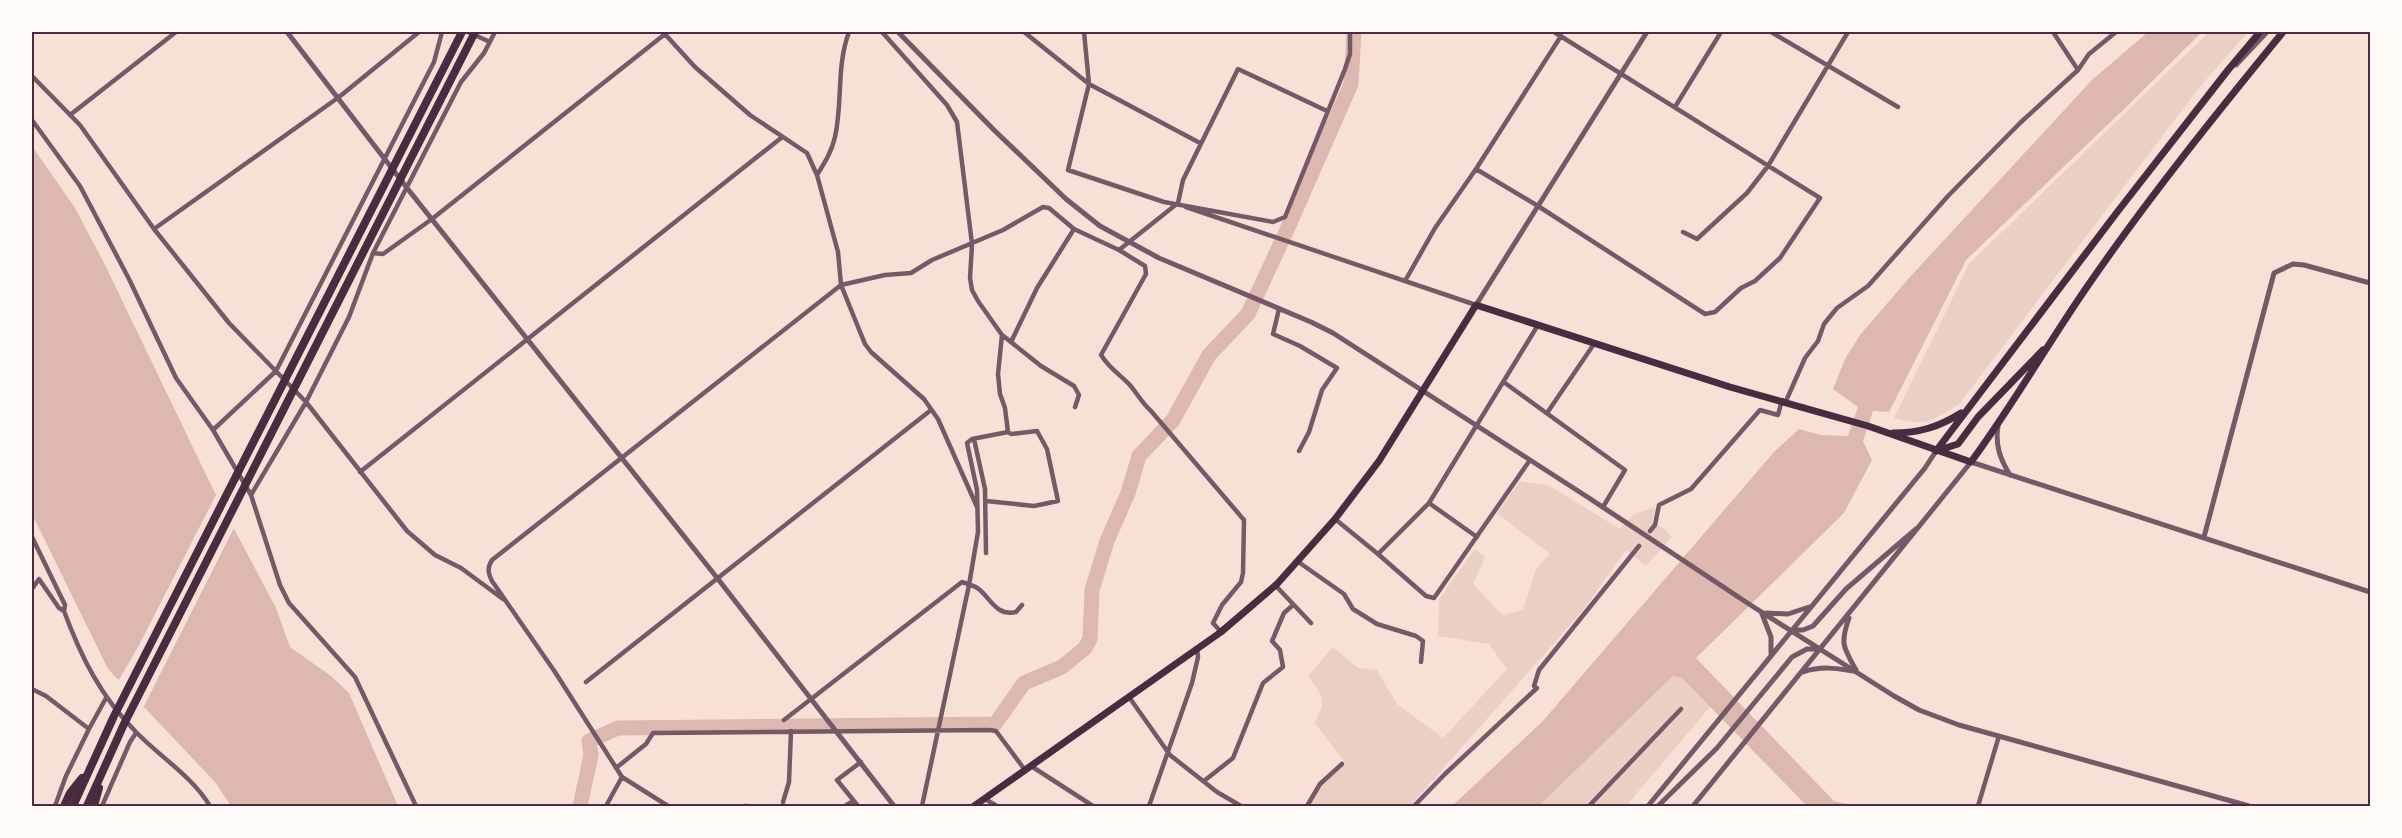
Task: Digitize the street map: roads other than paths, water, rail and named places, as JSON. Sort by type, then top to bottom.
[{"type":"highway","points":[[73,807],[119,705],[462,32]]},
{"type":"highway","points":[[87,807],[124,724],[239,494],[475,32]]},
{"type":"highway","points":[[94,807],[106,764]]},
{"type":"highway","points":[[64,807],[70,793],[90,768]]},
{"type":"main road","points":[[1936,451],[2219,80],[2260,32]]},
{"type":"main road","points":[[974,807],[1221,632],[1275,585],[1335,519],[1379,461],[1476,305],[1730,387],[1853,421],[1971,462],[1998,426],[2089,284],[2183,156],[2283,32]]},
{"type":"main road","points":[[1936,451],[1958,444],[1978,417],[2053,340]]},
{"type":"main road","points":[[1887,433],[1913,433],[1930,429],[1967,410]]},
{"type":"street","points":[[70,115],[176,32]]},
{"type":"street","points":[[287,32],[386,157],[407,188],[718,579],[861,762],[892,806]]},
{"type":"street","points":[[154,229],[339,97],[419,32]]},
{"type":"street","points":[[213,430],[276,371],[434,62],[442,32]]},
{"type":"street","points":[[468,32],[490,42]]},
{"type":"street","points":[[251,495],[306,402],[349,317],[374,253],[461,82],[495,32]]},
{"type":"street","points":[[818,174],[830,153],[836,136],[842,52],[849,32]]},
{"type":"street","points":[[882,32],[947,105],[957,122],[972,244],[970,262],[972,290],[1002,335],[1041,366],[1074,386],[1079,395],[1075,407]]},
{"type":"street","points":[[898,32],[994,130],[1066,199],[1100,226],[1159,258],[1333,333],[1894,696],[1919,710],[1959,725],[2249,807]]},
{"type":"street","points":[[1024,32],[1089,84],[1200,143]]},
{"type":"street","points":[[1084,32],[1089,84],[1068,170],[1164,202],[1273,222],[1285,217],[1350,54],[1350,32]]},
{"type":"street","points":[[1476,169],[1538,206],[1705,314],[1716,312],[1741,288],[1755,281],[1780,258],[1820,198],[1554,32]]},
{"type":"street","points":[[1178,203],[1198,213],[1476,305],[1647,32]]},
{"type":"street","points":[[1675,107],[1721,32]]},
{"type":"street","points":[[1771,32],[1898,107]]},
{"type":"street","points":[[1683,232],[1697,239],[1747,193],[1768,166],[1848,32]]},
{"type":"street","points":[[2053,32],[2078,70]]},
{"type":"street","points":[[1650,531],[1655,525],[1659,505],[1691,489],[1760,410],[1778,415],[1805,358],[1820,337],[1824,324],[1837,308],[1868,286],[1948,196],[2020,123],[2078,70],[2090,54],[2116,32]]},
{"type":"street","points":[[2219,80],[2267,32]]},
{"type":"street","points":[[374,253],[383,254],[432,219],[664,33],[694,67],[750,115],[781,138],[807,153],[818,174],[838,252],[841,285],[868,348],[915,391],[938,419],[977,507]]},
{"type":"street","points":[[1405,281],[1435,228],[1476,169],[1561,36]]},
{"type":"street","points":[[1119,250],[1178,203],[1183,180],[1238,69],[1327,111]]},
{"type":"street","points":[[32,76],[80,125],[154,229],[229,323],[306,402],[407,531],[421,545],[480,580],[507,603]]},
{"type":"street","points":[[32,120],[80,186],[129,279],[176,378],[213,430],[251,495],[280,585],[289,603],[355,677],[416,807]]},
{"type":"street","points":[[360,472],[781,138]]},
{"type":"street","points":[[668,807],[622,777],[488,573],[492,560],[841,285],[885,275],[911,273],[932,260],[1003,230],[1043,207],[1049,208],[1074,230],[1119,250],[1145,266],[1146,274],[1101,355],[1109,368],[1130,385],[1138,400],[1236,508],[1244,520],[1243,573],[1241,582],[1222,605],[1213,623],[1221,632]]},
{"type":"street","points":[[1011,342],[1037,288],[1074,230]]},
{"type":"street","points":[[2204,537],[2274,273],[2293,264],[2370,283]]},
{"type":"street","points":[[1279,309],[1273,334],[1300,346],[1336,368],[1322,390],[1309,432],[1299,451]]},
{"type":"street","points":[[1378,554],[1429,503],[1538,325]]},
{"type":"street","points":[[1002,335],[998,374],[1008,432]]},
{"type":"street","points":[[1546,413],[1594,344]]},
{"type":"street","points":[[1505,382],[1625,470],[1603,507]]},
{"type":"street","points":[[586,682],[931,410]]},
{"type":"street","points":[[1998,426],[1996,438],[1998,450],[2010,475]]},
{"type":"street","points":[[922,807],[978,532],[977,490],[967,443],[974,439],[1008,432],[1011,434],[1037,431],[1047,449],[1058,501],[1034,506],[986,501]]},
{"type":"street","points":[[974,439],[981,465],[986,501],[986,553]]},
{"type":"street","points":[[1648,807],[1771,653],[1925,468],[1936,451]]},
{"type":"street","points":[[1335,519],[1426,596],[1434,598],[1530,460]]},
{"type":"street","points":[[1693,807],[1971,462],[2370,592]]},
{"type":"street","points":[[1429,503],[1478,537]]},
{"type":"street","points":[[1790,630],[1803,630],[1813,626],[1851,584],[1923,524]]},
{"type":"street","points":[[32,537],[65,605],[64,610],[93,677],[106,698],[136,733],[198,789],[210,807]]},
{"type":"street","points":[[1414,807],[1445,774],[1537,688],[1534,686],[1539,670],[1639,546]]},
{"type":"street","points":[[1297,561],[1344,594],[1353,609],[1377,624],[1416,636],[1423,641],[1421,662]]},
{"type":"street","points":[[32,590],[39,579],[59,608],[64,610]]},
{"type":"street","points":[[784,720],[962,582],[979,589],[988,601],[1003,612],[1016,612],[1022,605]]},
{"type":"street","points":[[1275,585],[1311,623]]},
{"type":"street","points":[[1204,781],[1233,758],[1263,683],[1283,667],[1280,650],[1272,641],[1284,613],[1293,605]]},
{"type":"street","points":[[1761,612],[1788,614],[1810,607]]},
{"type":"street","points":[[1761,612],[1771,637],[1771,653]]},
{"type":"street","points":[[1851,613],[1842,637],[1858,672]]},
{"type":"street","points":[[1149,807],[1192,683],[1198,657],[1197,649]]},
{"type":"street","points":[[1658,807],[1707,759],[1792,657],[1807,649],[1822,649]]},
{"type":"street","points":[[1802,673],[1817,668],[1833,667],[1858,672]]},
{"type":"street","points":[[32,689],[46,696],[89,729]]},
{"type":"street","points":[[1129,697],[1168,751],[1204,781],[1241,807]]},
{"type":"street","points":[[55,807],[66,776],[106,698]]},
{"type":"street","points":[[1589,807],[1681,709]]},
{"type":"street","points":[[616,768],[646,744],[653,733],[836,730],[996,731],[1028,768],[1093,807]]},
{"type":"street","points":[[783,802],[789,782],[791,731]]},
{"type":"street","points":[[102,807],[136,733]]},
{"type":"street","points":[[1978,807],[1999,736]]},
{"type":"street","points":[[858,807],[837,780],[861,762]]},
{"type":"street","points":[[1307,807],[1320,784],[1342,764]]},
{"type":"street","points":[[606,807],[622,777]]},
{"type":"street","points":[[985,799],[997,807]]},
{"type":"street","points":[[845,807],[853,801]]},
{"type":"waterway","points":[[580,806],[591,755],[589,741],[618,728],[995,724],[1024,683],[1062,667],[1085,648],[1090,639],[1092,590],[1107,541],[1128,493],[1139,456],[1173,420],[1209,355],[1248,314],[1351,84],[1354,32]]}]
